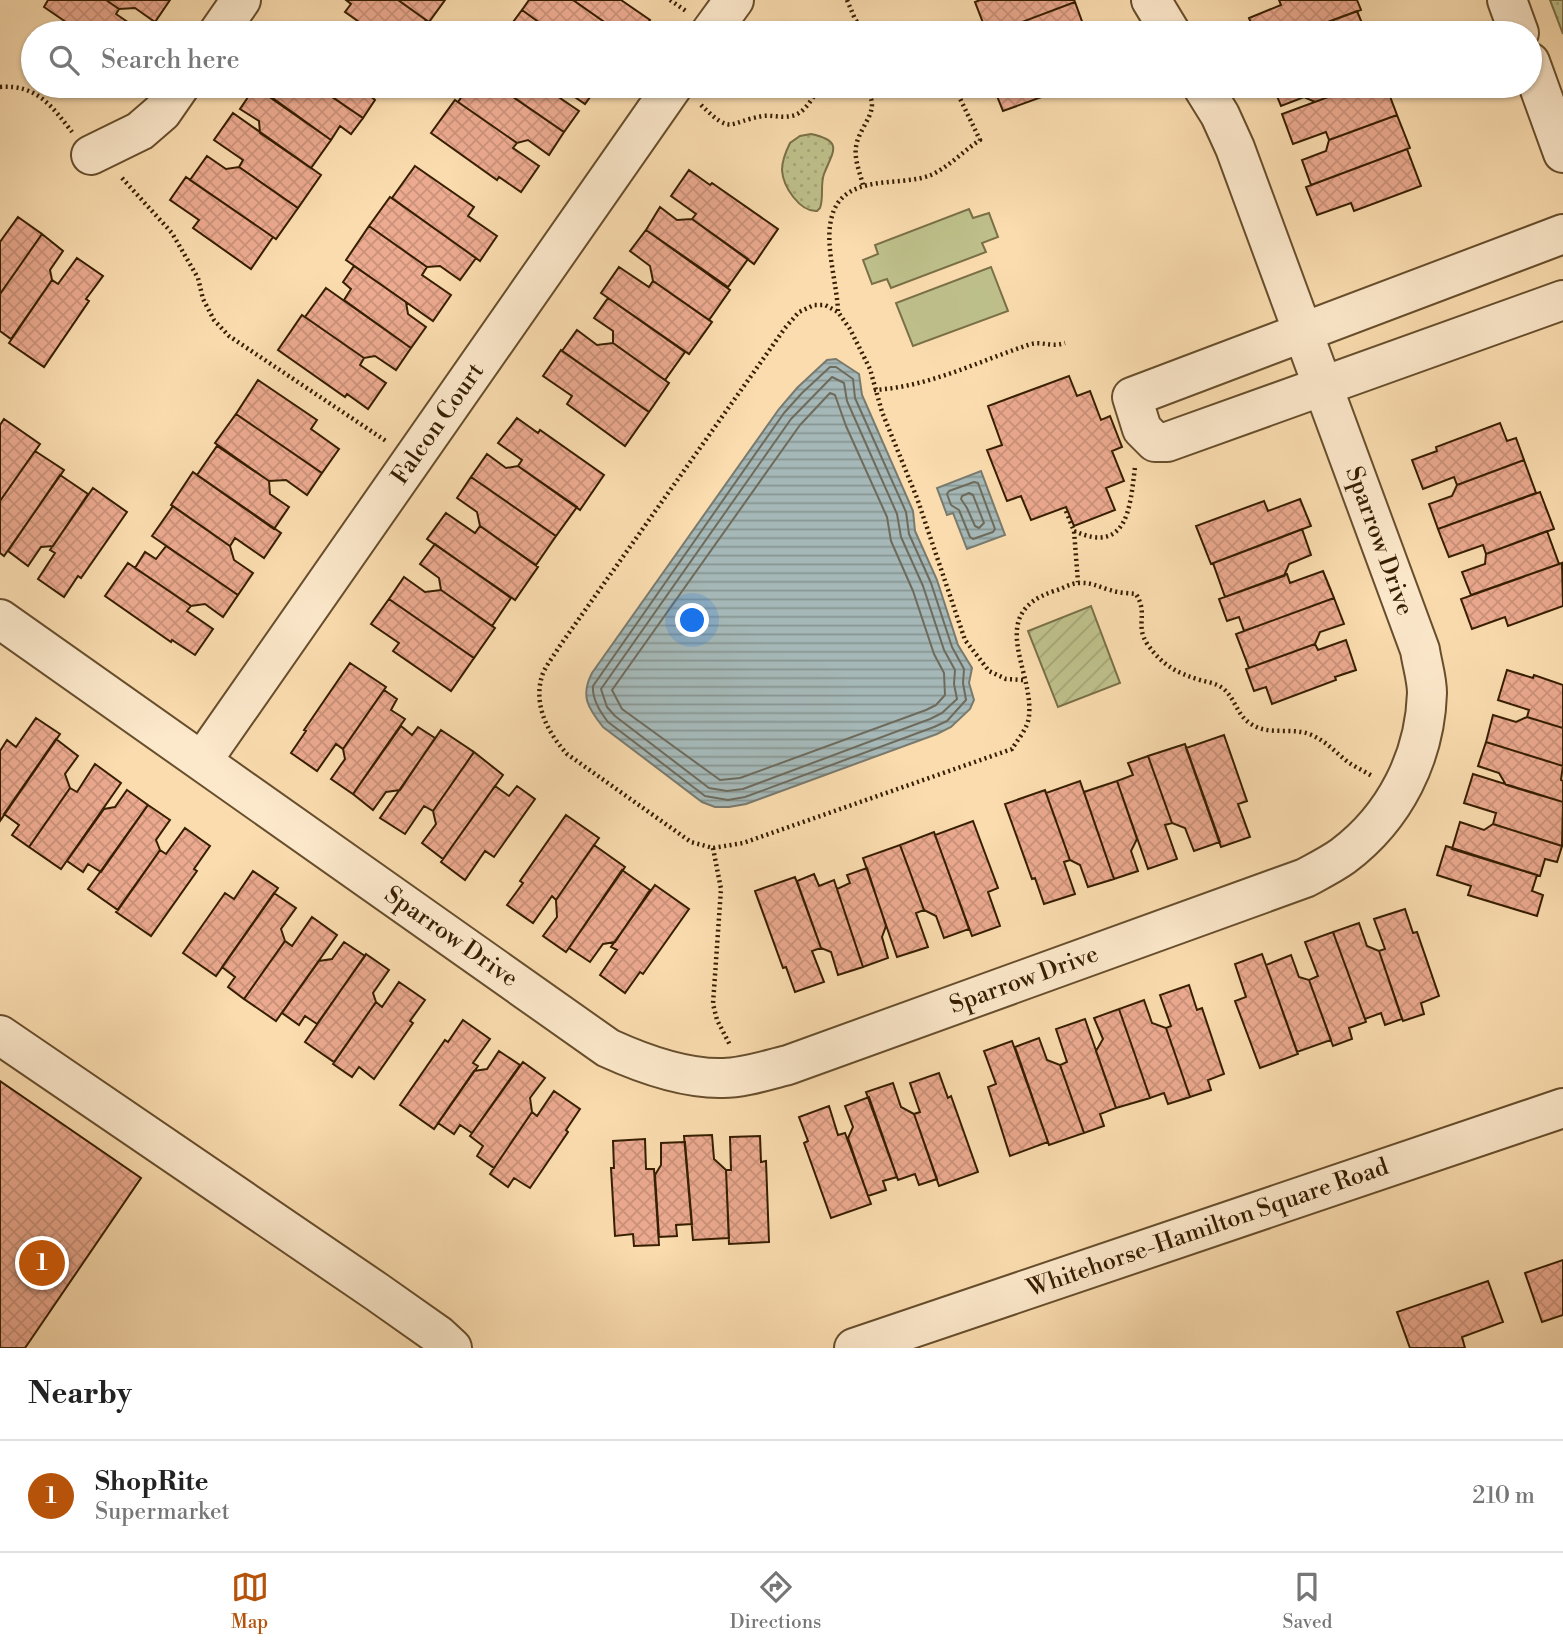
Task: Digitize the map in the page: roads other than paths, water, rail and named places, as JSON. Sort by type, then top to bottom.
[{"type":"street","points":[[226,21],[241,0]]},
{"type":"street","points":[[719,21],[734,0]]},
{"type":"street","points":[[1151,0],[1164,21]]},
{"type":"street","points":[[1507,0],[1515,21]]},
{"type":"street","points":[[1542,95],[1563,153]]},
{"type":"street","points":[[91,155],[140,131],[162,112],[172,98]]},
{"type":"street","name":"Falcon Court","points":[[202,761],[414,457],[679,98]]},
{"type":"street","name":"Sparrow Drive","points":[[0,619],[608,1048],[638,1062],[692,1076],[725,1079],[788,1065],[1306,878],[1341,858],[1382,819],[1410,772],[1422,740],[1427,691],[1420,650],[1235,148],[1209,98]]},
{"type":"street","points":[[1563,234],[1132,397],[1142,429],[1154,442],[1167,442],[1563,300]]},
{"type":"street","points":[[0,1035],[377,1292],[452,1348]]},
{"type":"street","name":"Whitehorse-Hamilton Square Road","points":[[854,1348],[933,1336],[1563,1108]]},
{"type":"water","points":[[836,359],[859,374],[862,395],[913,511],[915,531],[937,580],[958,645],[972,668],[969,683],[974,700],[970,709],[951,727],[937,734],[746,804],[715,807],[702,802],[603,727],[587,702],[588,681],[779,409],[827,360]]},
{"type":"water","points":[[981,471],[1005,535],[967,549],[953,513],[947,515],[937,488]]},
{"type":"place","name":"ShopRite","points":[[42,1263]]}]
